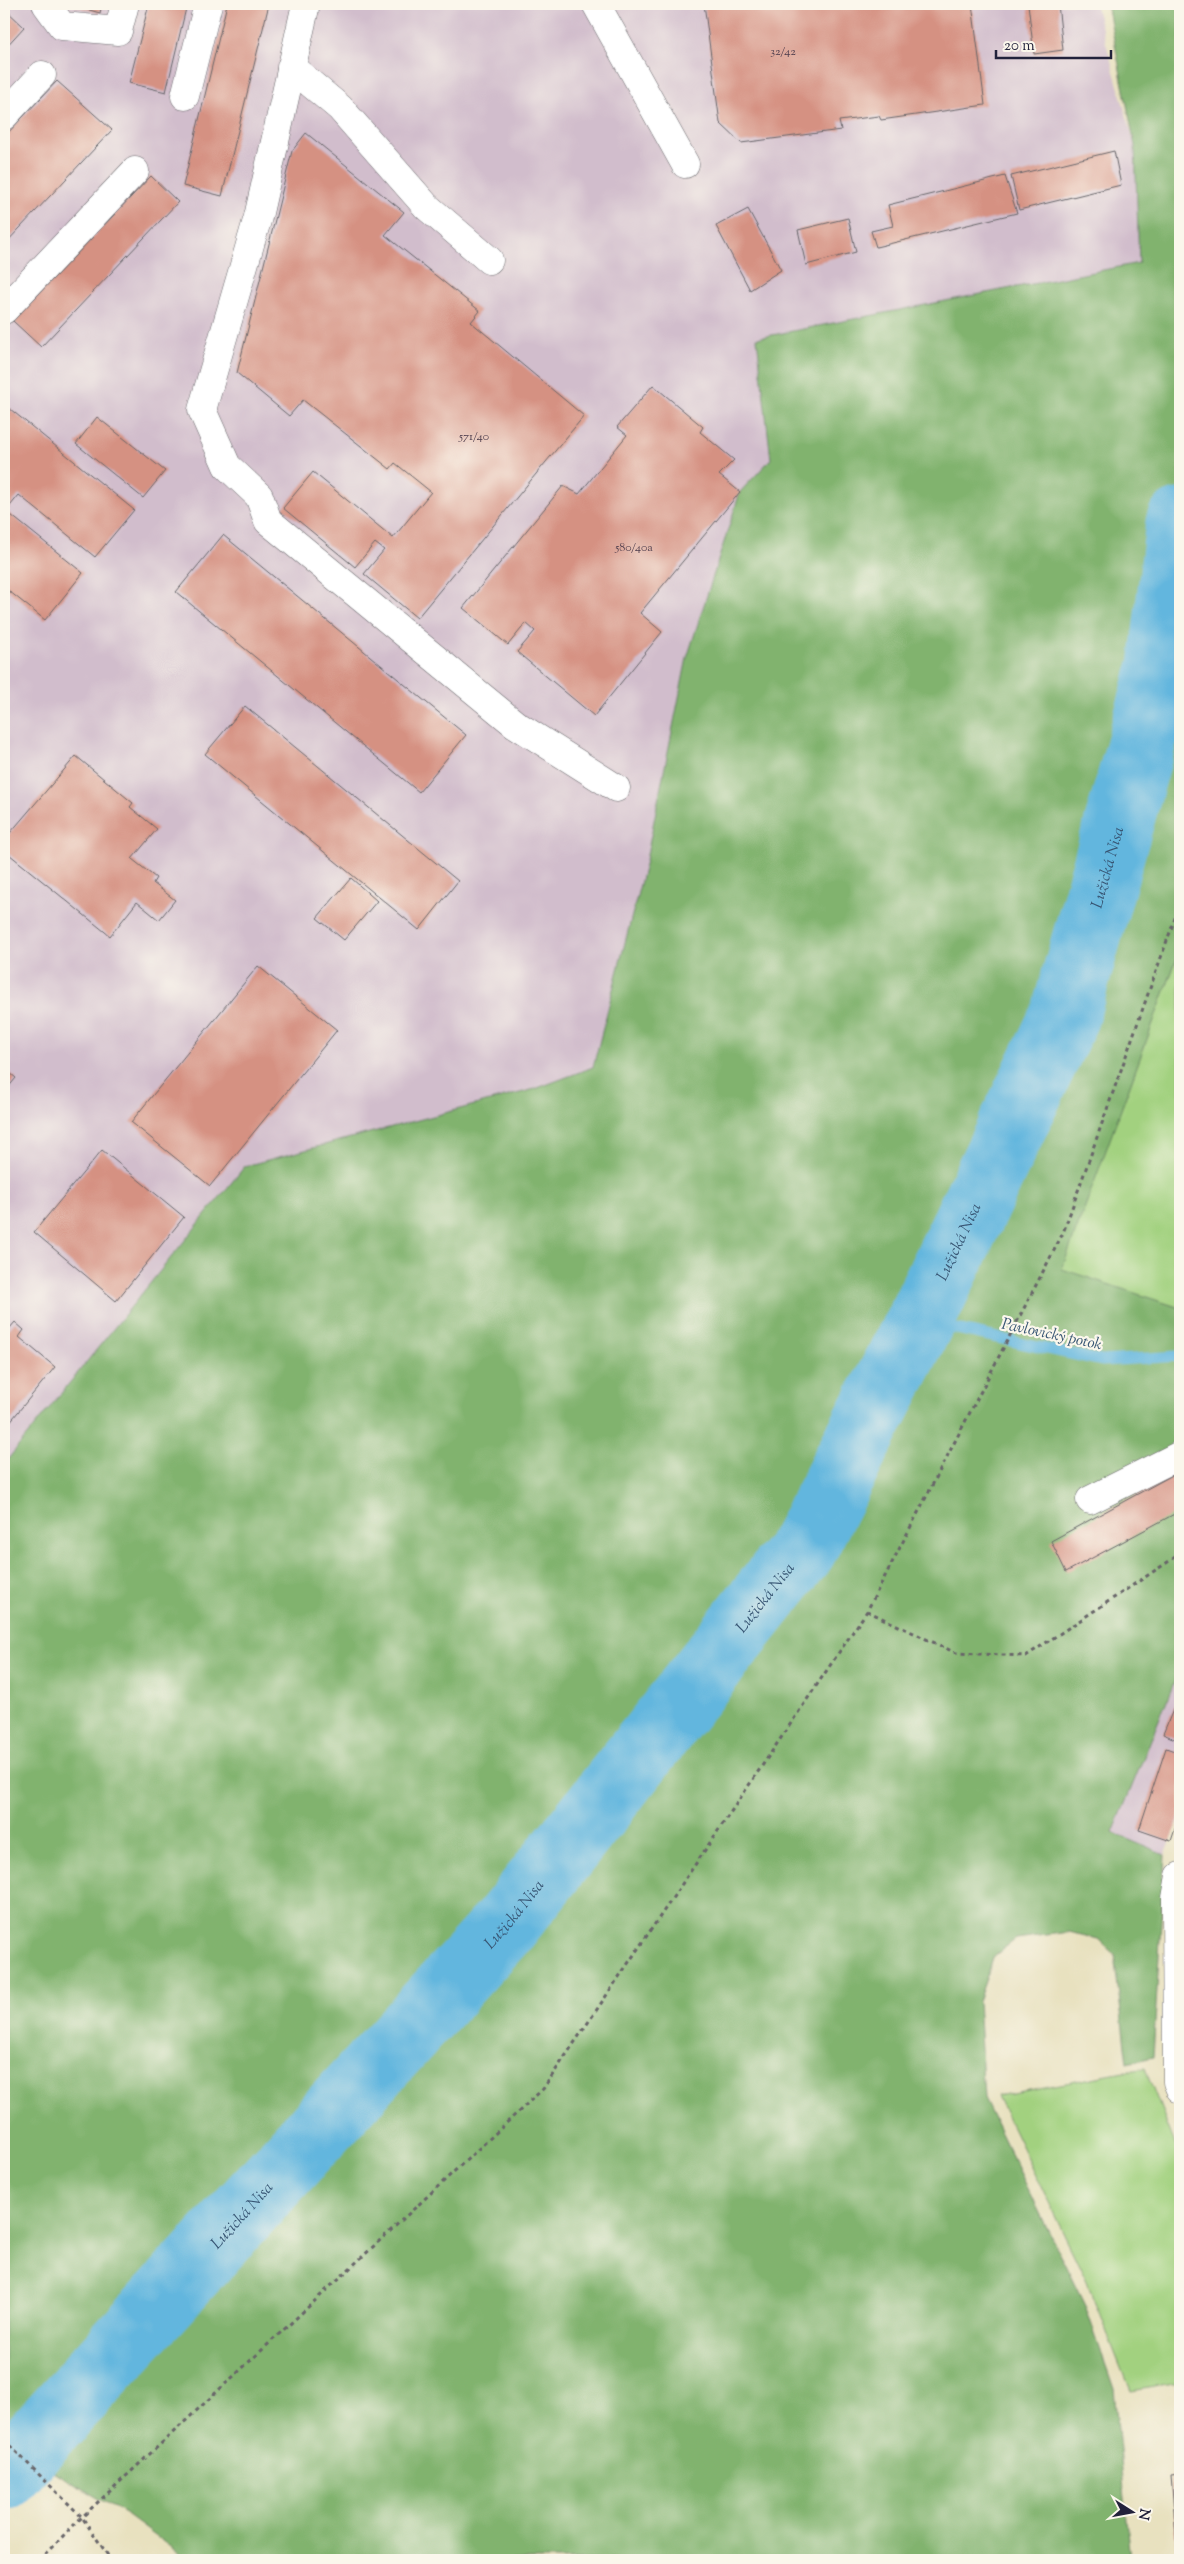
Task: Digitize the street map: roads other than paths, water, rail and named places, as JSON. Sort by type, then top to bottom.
[{"type":"street","points":[[46,4],[62,26],[118,31],[125,4]]},
{"type":"street","points":[[185,96],[208,4]]},
{"type":"street","points":[[306,4],[258,217],[202,410],[227,466],[259,496],[268,521],[515,724],[616,788]]},
{"type":"street","points":[[596,4],[685,164]]},
{"type":"street","points":[[291,67],[340,108],[426,206],[489,260]]},
{"type":"street","points":[[4,116],[42,75]]},
{"type":"street","points":[[4,310],[135,171]]},
{"type":"street","points":[[1090,1500],[1180,1455]]},
{"type":"street","points":[[1180,1876],[1176,1898],[1177,2082],[1180,2089]]},
{"type":"waterway","name":"Lužická Nisa","points":[[4,2475],[506,1924],[803,1548],[920,1321],[1065,1015],[1163,666],[1180,523]]},
{"type":"waterway","name":"Pavlovický potok","points":[[920,1321],[1102,1361],[1180,1356]]}]
